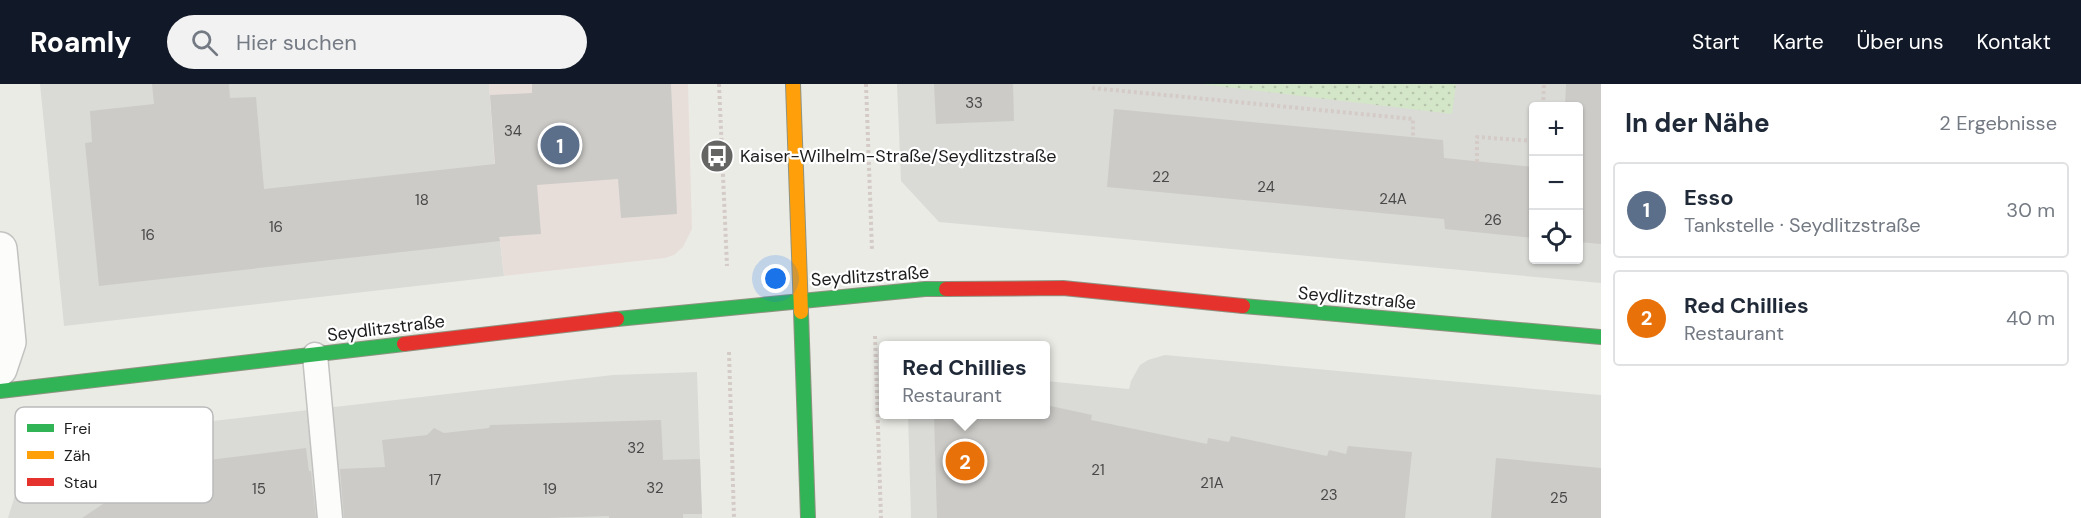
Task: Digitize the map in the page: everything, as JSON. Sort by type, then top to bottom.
[{"type":"street","points":[[793,84],[808,518]]},
{"type":"street","points":[[0,249],[9,342],[0,369]]},
{"type":"street","name":"Seydlitzstraße","points":[[0,391],[598,321],[925,289],[1063,288],[1601,337]]},
{"type":"lane","points":[[315,355],[330,518]]},
{"type":"path","points":[[719,84],[726,231]]},
{"type":"path","points":[[866,84],[870,210]]},
{"type":"path","points":[[1543,102],[1544,84]]},
{"type":"path","points":[[1092,88],[1413,119],[1413,137]]},
{"type":"path","points":[[1477,162],[1477,137],[1529,141]]},
{"type":"path","points":[[729,372],[734,518]]},
{"type":"path","points":[[878,413],[881,518]]},
{"type":"shaded area","points":[[40,84],[489,84],[504,276],[64,326]]},
{"type":"shaded area","points":[[489,84],[688,84],[692,229],[683,247],[674,255],[665,258],[504,276]]},
{"type":"shaded area","points":[[897,84],[1601,84],[1601,283],[939,222],[901,181]]},
{"type":"shaded area","points":[[1165,355],[1601,395],[1601,518],[911,518],[908,419],[1050,419],[1050,381],[1129,389],[1140,365]]},
{"type":"shaded area","points":[[697,372],[702,518],[8,518],[15,495],[15,503],[213,503],[213,421],[613,375]]},
{"type":"green space","points":[[1200,84],[1456,84],[1452,114]]},
{"type":"building","points":[[152,84],[229,84],[230,98],[256,97],[264,189],[495,164],[490,95],[532,93],[532,84],[671,84],[677,214],[621,218],[618,179],[537,185],[541,234],[499,237],[500,241],[99,286],[85,143],[92,142],[90,111],[154,104]]},
{"type":"building","points":[[934,84],[1013,84],[1014,121],[936,124]]},
{"type":"building","points":[[1566,84],[1601,84],[1601,244],[1583,242],[1583,102],[1565,102]]},
{"type":"building","points":[[1114,109],[1443,140],[1444,158],[1529,167],[1529,238],[1445,229],[1444,219],[1107,187]]},
{"type":"building","points":[[1050,406],[1092,415],[1091,420],[1207,444],[1208,438],[1229,442],[1231,436],[1327,456],[1329,450],[1346,454],[1348,446],[1412,452],[1405,518],[937,518],[934,419],[1050,419]]},
{"type":"building","points":[[661,420],[663,460],[700,459],[702,514],[683,514],[683,518],[609,518],[609,516],[344,518],[340,469],[385,467],[382,440],[427,435],[434,428],[444,433],[489,428],[490,425]]},
{"type":"building","points":[[306,448],[316,518],[82,518],[104,503],[213,503],[213,459]]},
{"type":"building","points":[[1496,458],[1601,468],[1601,518],[1491,518]]},
{"type":"traffic: fast","points":[[617,319],[925,289],[946,289]]},
{"type":"traffic: fast","points":[[1243,306],[1601,337]]},
{"type":"traffic: fast","points":[[801,312],[808,518]]},
{"type":"traffic: fast","points":[[0,391],[404,344]]},
{"type":"traffic: slow","points":[[793,84],[801,312]]},
{"type":"traffic: jam","points":[[946,289],[1063,288],[1243,306]]},
{"type":"traffic: jam","points":[[404,344],[617,319]]},
{"type":"place","name":"Esso","points":[[560,145]]},
{"type":"place","name":"Kaiser-Wilhelm-Straße/Seydlitzstraße","points":[[717,156]]},
{"type":"place","name":"Red Chillies","points":[[965,461]]}]
